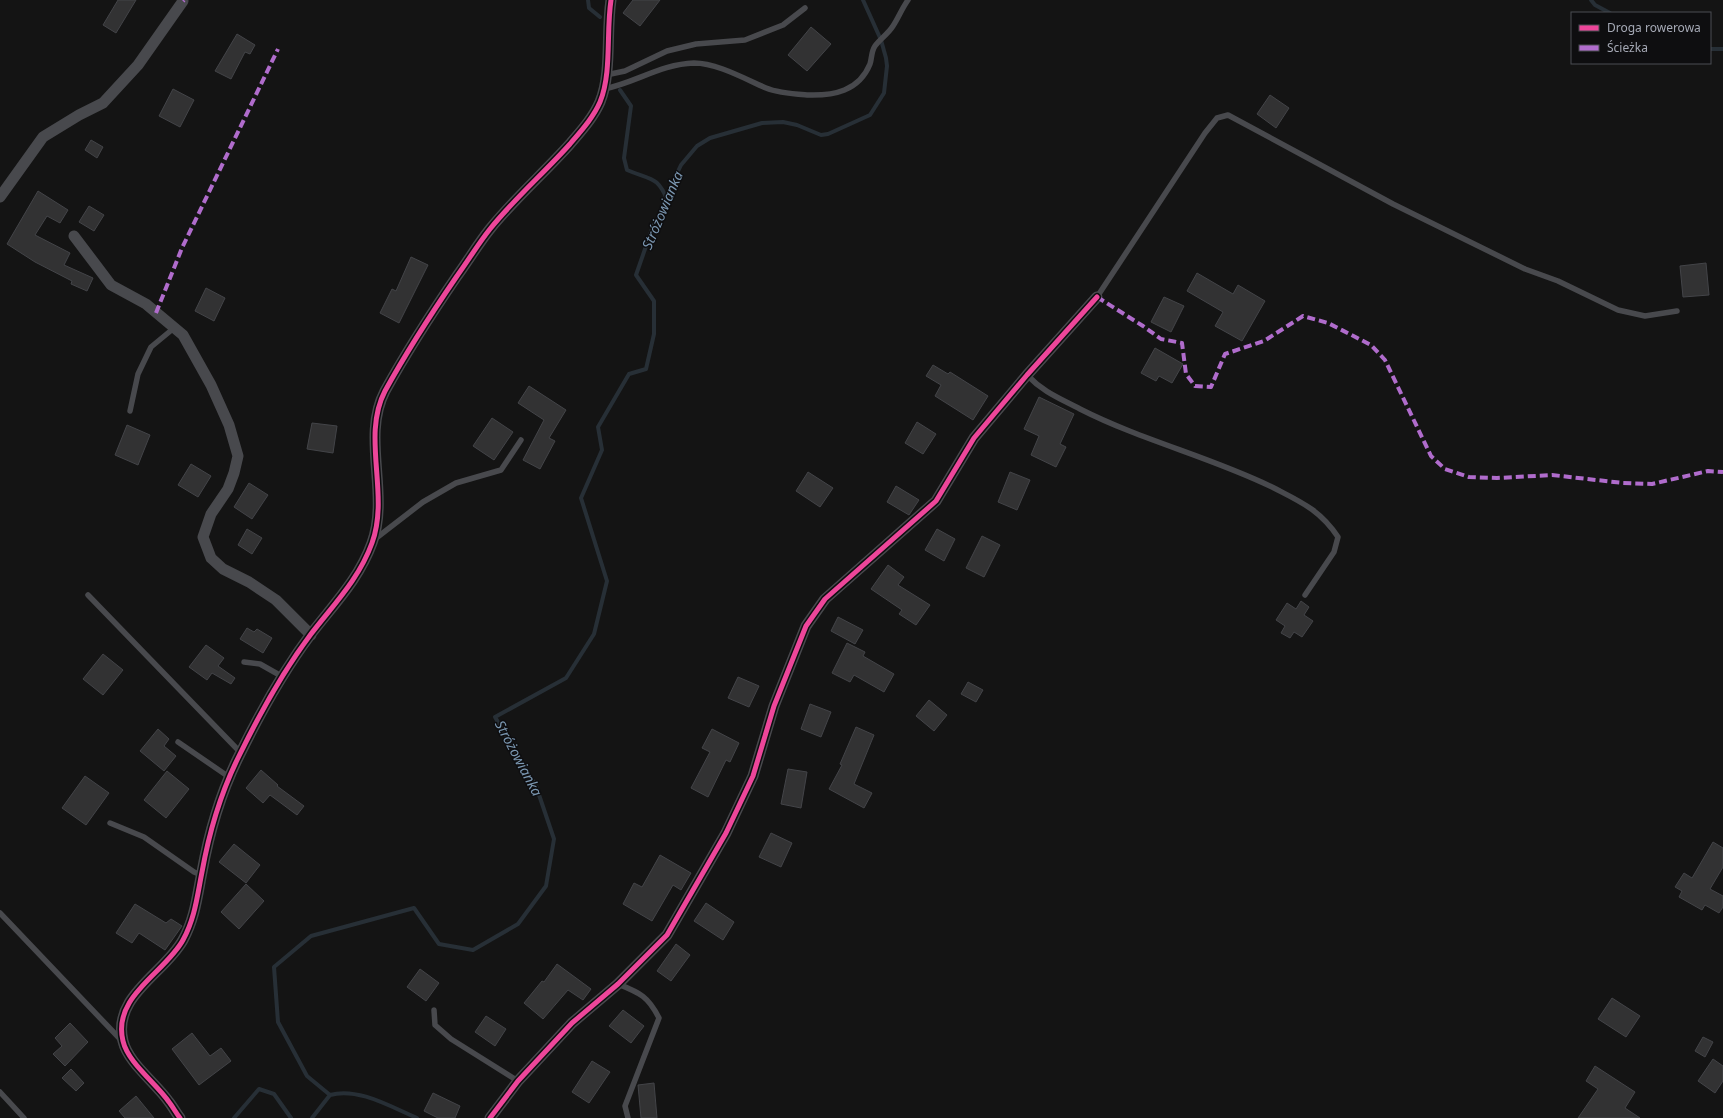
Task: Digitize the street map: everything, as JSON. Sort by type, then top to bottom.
[{"type":"street","points":[[180,1118],[169,1102],[130,1056],[123,1042],[121,1022],[128,1005],[150,977],[176,953],[185,937],[194,916],[199,894],[201,874],[210,835],[229,777],[241,753],[283,677],[311,635],[344,594],[364,562],[373,541],[379,518],[380,496],[375,430],[383,396],[420,330],[490,228],[560,155],[590,120],[604,90],[611,0]]},
{"type":"street","points":[[1,195],[42,137],[79,115],[103,103],[138,65],[183,2]]},
{"type":"street","points":[[74,236],[112,285],[146,304],[183,335],[211,385],[229,425],[238,456],[228,489],[211,514],[203,537],[211,558],[223,569],[249,582],[276,600],[311,635]]},
{"type":"street","points":[[490,1118],[518,1081],[572,1023],[618,984],[667,935],[726,833],[753,776],[774,706],[806,626],[825,599],[936,501],[974,438],[1026,375],[1097,297]]},
{"type":"lane","points":[[604,90],[669,66],[696,63],[726,70],[768,89],[792,94],[825,96],[848,90],[863,78],[876,45],[894,26],[899,12],[908,0]]},
{"type":"lane","points":[[605,75],[625,71],[667,51],[696,44],[745,40],[783,25],[805,8]]},
{"type":"lane","points":[[1097,297],[1206,133],[1217,118],[1228,115],[1393,204],[1525,269],[1558,281],[1618,310],[1645,316],[1677,311]]},
{"type":"lane","points":[[130,411],[138,374],[151,347],[174,328]]},
{"type":"lane","points":[[1026,375],[1040,389],[1099,418],[1144,438],[1210,461],[1258,480],[1304,503],[1328,522],[1338,537],[1334,552],[1305,595]]},
{"type":"lane","points":[[373,541],[423,502],[456,483],[501,470],[522,440]]},
{"type":"lane","points":[[88,595],[241,753]]},
{"type":"lane","points":[[244,662],[260,664],[283,677]]},
{"type":"lane","points":[[178,742],[229,777]]},
{"type":"lane","points":[[110,823],[144,837],[194,872],[201,874]]},
{"type":"lane","points":[[0,913],[123,1042]]},
{"type":"lane","points":[[618,984],[638,992],[652,1003],[659,1018],[625,1106],[628,1118]]},
{"type":"lane","points":[[434,1010],[435,1025],[450,1039],[518,1081]]},
{"type":"lane","points":[[0,1092],[24,1118]]},
{"type":"building","points":[[118,0],[136,0],[116,33],[103,25]]},
{"type":"building","points":[[633,0],[660,0],[640,26],[623,13]]},
{"type":"building","points":[[811,27],[831,44],[807,71],[788,55]]},
{"type":"building","points":[[237,34],[255,45],[250,54],[245,52],[231,79],[215,71]]},
{"type":"building","points":[[173,89],[194,100],[180,127],[159,116]]},
{"type":"building","points":[[1270,95],[1289,108],[1276,128],[1257,114]]},
{"type":"building","points":[[91,140],[103,147],[97,158],[85,150]]},
{"type":"building","points":[[38,191],[68,210],[60,223],[47,216],[35,235],[70,253],[64,265],[93,278],[87,291],[71,284],[72,281],[35,262],[7,244]]},
{"type":"building","points":[[89,206],[104,215],[94,231],[79,222]]},
{"type":"building","points":[[411,257],[428,265],[399,323],[380,313],[392,289],[396,291]]},
{"type":"building","points":[[1706,263],[1709,295],[1683,297],[1680,266]]},
{"type":"building","points":[[1197,273],[1233,294],[1238,285],[1265,301],[1242,341],[1215,326],[1223,312],[1187,291]]},
{"type":"building","points":[[206,288],[225,298],[214,321],[195,311]]},
{"type":"building","points":[[1164,297],[1184,306],[1171,332],[1151,322]]},
{"type":"building","points":[[1155,348],[1183,364],[1172,383],[1159,376],[1156,381],[1141,373]]},
{"type":"building","points":[[933,365],[948,374],[950,372],[988,396],[973,420],[935,396],[941,385],[926,376]]},
{"type":"building","points":[[529,386],[566,410],[549,438],[555,441],[540,469],[523,460],[544,420],[518,403]]},
{"type":"building","points":[[1039,397],[1074,414],[1060,444],[1066,447],[1056,467],[1031,455],[1039,436],[1024,429]]},
{"type":"building","points":[[492,418],[513,432],[494,460],[473,446]]},
{"type":"building","points":[[917,422],[936,434],[923,454],[905,443]]},
{"type":"building","points":[[312,423],[337,426],[333,453],[307,449]]},
{"type":"building","points":[[127,425],[150,435],[138,465],[115,455]]},
{"type":"building","points":[[191,464],[211,476],[198,497],[178,485]]},
{"type":"building","points":[[808,472],[833,488],[820,507],[796,491]]},
{"type":"building","points":[[1010,472],[1030,480],[1017,510],[998,502]]},
{"type":"building","points":[[249,483],[268,495],[252,519],[234,507]]},
{"type":"building","points":[[896,486],[919,500],[909,515],[887,502]]},
{"type":"building","points":[[247,529],[262,538],[252,554],[238,545]]},
{"type":"building","points":[[937,529],[955,539],[944,561],[925,550]]},
{"type":"building","points":[[982,536],[1000,545],[984,577],[966,568]]},
{"type":"building","points":[[888,565],[904,577],[898,585],[930,605],[916,625],[899,614],[902,610],[871,589]]},
{"type":"building","points":[[1301,601],[1309,607],[1304,615],[1313,621],[1302,637],[1294,632],[1290,638],[1281,633],[1285,626],[1276,620],[1287,603],[1296,609]]},
{"type":"building","points":[[838,617],[863,630],[855,644],[831,631]]},
{"type":"building","points":[[247,628],[254,632],[257,629],[272,638],[263,653],[240,639]]},
{"type":"building","points":[[847,643],[865,652],[863,656],[894,674],[884,692],[854,675],[850,682],[832,673]]},
{"type":"building","points":[[206,645],[224,658],[218,666],[235,678],[231,684],[212,673],[207,680],[189,667]]},
{"type":"building","points":[[103,654],[123,670],[103,695],[83,679]]},
{"type":"building","points":[[738,677],[759,686],[749,707],[728,698]]},
{"type":"building","points":[[968,682],[983,690],[976,702],[961,694]]},
{"type":"building","points":[[929,700],[947,715],[934,731],[916,716]]},
{"type":"building","points":[[810,704],[831,712],[821,737],[801,729]]},
{"type":"building","points":[[856,727],[874,735],[854,784],[872,793],[864,808],[829,789],[842,765],[840,764]]},
{"type":"building","points":[[158,729],[169,739],[164,746],[176,756],[164,771],[140,751]]},
{"type":"building","points":[[712,729],[739,743],[730,762],[726,760],[708,797],[691,788],[710,752],[702,748]]},
{"type":"building","points":[[788,769],[807,772],[801,808],[781,804]]},
{"type":"building","points":[[261,770],[278,785],[277,786],[304,806],[297,815],[270,795],[263,803],[246,788]]},
{"type":"building","points":[[167,771],[189,789],[166,818],[144,800]]},
{"type":"building","points":[[85,776],[109,793],[86,825],[62,808]]},
{"type":"building","points":[[771,833],[792,843],[781,867],[759,857]]},
{"type":"building","points":[[1713,842],[1723,848],[1723,867],[1710,889],[1723,896],[1723,907],[1719,913],[1705,905],[1702,910],[1679,897],[1682,891],[1675,887],[1684,873],[1692,878]]},
{"type":"building","points":[[234,844],[260,865],[246,883],[219,862]]},
{"type":"building","points":[[660,855],[691,873],[681,890],[673,885],[652,921],[623,904],[634,883],[642,887]]},
{"type":"building","points":[[246,884],[264,901],[239,929],[221,912]]},
{"type":"building","points":[[706,903],[734,922],[723,940],[694,921]]},
{"type":"building","points":[[135,904],[166,923],[171,919],[182,926],[165,950],[139,933],[132,943],[116,933]]},
{"type":"building","points":[[676,944],[690,955],[671,981],[657,971]]},
{"type":"building","points":[[557,964],[591,989],[583,1000],[568,990],[543,1019],[524,1003],[542,981],[544,982]]},
{"type":"building","points":[[420,969],[439,983],[426,1001],[407,987]]},
{"type":"building","points":[[1612,998],[1640,1016],[1626,1037],[1598,1019]]},
{"type":"building","points":[[623,1010],[644,1026],[631,1043],[609,1026]]},
{"type":"building","points":[[486,1016],[506,1029],[495,1046],[475,1032]]},
{"type":"building","points":[[70,1023],[88,1042],[65,1066],[53,1054],[62,1046],[55,1038]]},
{"type":"building","points":[[192,1033],[210,1056],[221,1048],[231,1061],[199,1085],[172,1049]]},
{"type":"building","points":[[1703,1037],[1713,1042],[1705,1057],[1695,1051]]},
{"type":"building","points":[[1713,1059],[1723,1066],[1723,1081],[1715,1093],[1698,1081]]},
{"type":"building","points":[[592,1061],[610,1072],[589,1103],[572,1092]]},
{"type":"building","points":[[1595,1066],[1635,1092],[1625,1108],[1640,1118],[1578,1118],[1598,1089],[1586,1081]]},
{"type":"building","points":[[71,1069],[84,1083],[76,1091],[62,1078]]},
{"type":"building","points":[[654,1083],[657,1118],[641,1118],[638,1085]]},
{"type":"building","points":[[433,1093],[460,1106],[455,1118],[438,1118],[424,1111]]},
{"type":"building","points":[[136,1096],[154,1118],[125,1118],[119,1111]]},
{"type":"waterway","points":[[588,0],[589,8],[600,17]]},
{"type":"waterway","name":"Stróżowianka","points":[[312,1118],[330,1095],[307,1076],[278,1022],[274,967],[311,936],[414,908],[439,944],[473,950],[518,924],[546,886],[554,839],[536,786],[495,717],[566,678],[594,634],[607,581],[581,498],[602,450],[598,427],[629,374],[646,369],[654,334],[654,301],[636,275],[653,226],[668,203],[671,186],[681,165],[697,146],[710,138],[762,123],[783,122],[797,125],[821,135],[828,134],[870,115],[884,93],[887,66],[881,40],[863,0]]},
{"type":"waterway","points":[[1591,0],[1595,5],[1608,12]]},
{"type":"waterway","points":[[1711,49],[1723,49]]},
{"type":"waterway","points":[[620,90],[631,106],[624,158],[627,170],[647,177],[657,183],[661,187],[668,202]]},
{"type":"waterway","name":"Stróżowianka","points":[[234,1118],[259,1089],[274,1094],[291,1118]]},
{"type":"waterway","points":[[330,1095],[341,1093],[363,1096],[374,1099],[417,1118]]},
{"type":"marked path","points":[[156,313],[182,248],[278,49]]},
{"type":"marked path","points":[[1097,297],[1161,339],[1182,343],[1186,374],[1195,386],[1211,387],[1225,354],[1264,341],[1303,316],[1328,323],[1371,345],[1385,360],[1431,456],[1445,469],[1469,477],[1497,478],[1552,475],[1623,483],[1652,484],[1708,471],[1723,472]]},
{"type":"cycle path","points":[[180,1118],[163,1095],[130,1057],[123,1041],[122,1025],[125,1011],[132,998],[142,986],[175,952],[187,932],[195,907],[216,813],[239,756],[272,693],[291,662],[311,634],[353,580],[367,556],[377,524],[378,486],[375,427],[378,409],[385,391],[429,319],[486,235],[509,207],[570,144],[594,113],[604,91],[606,78],[611,0]]},
{"type":"cycle path","points":[[490,1118],[518,1081],[572,1023],[618,984],[667,935],[726,833],[753,776],[774,706],[806,626],[825,599],[936,501],[974,438],[1027,375],[1097,297]]}]
